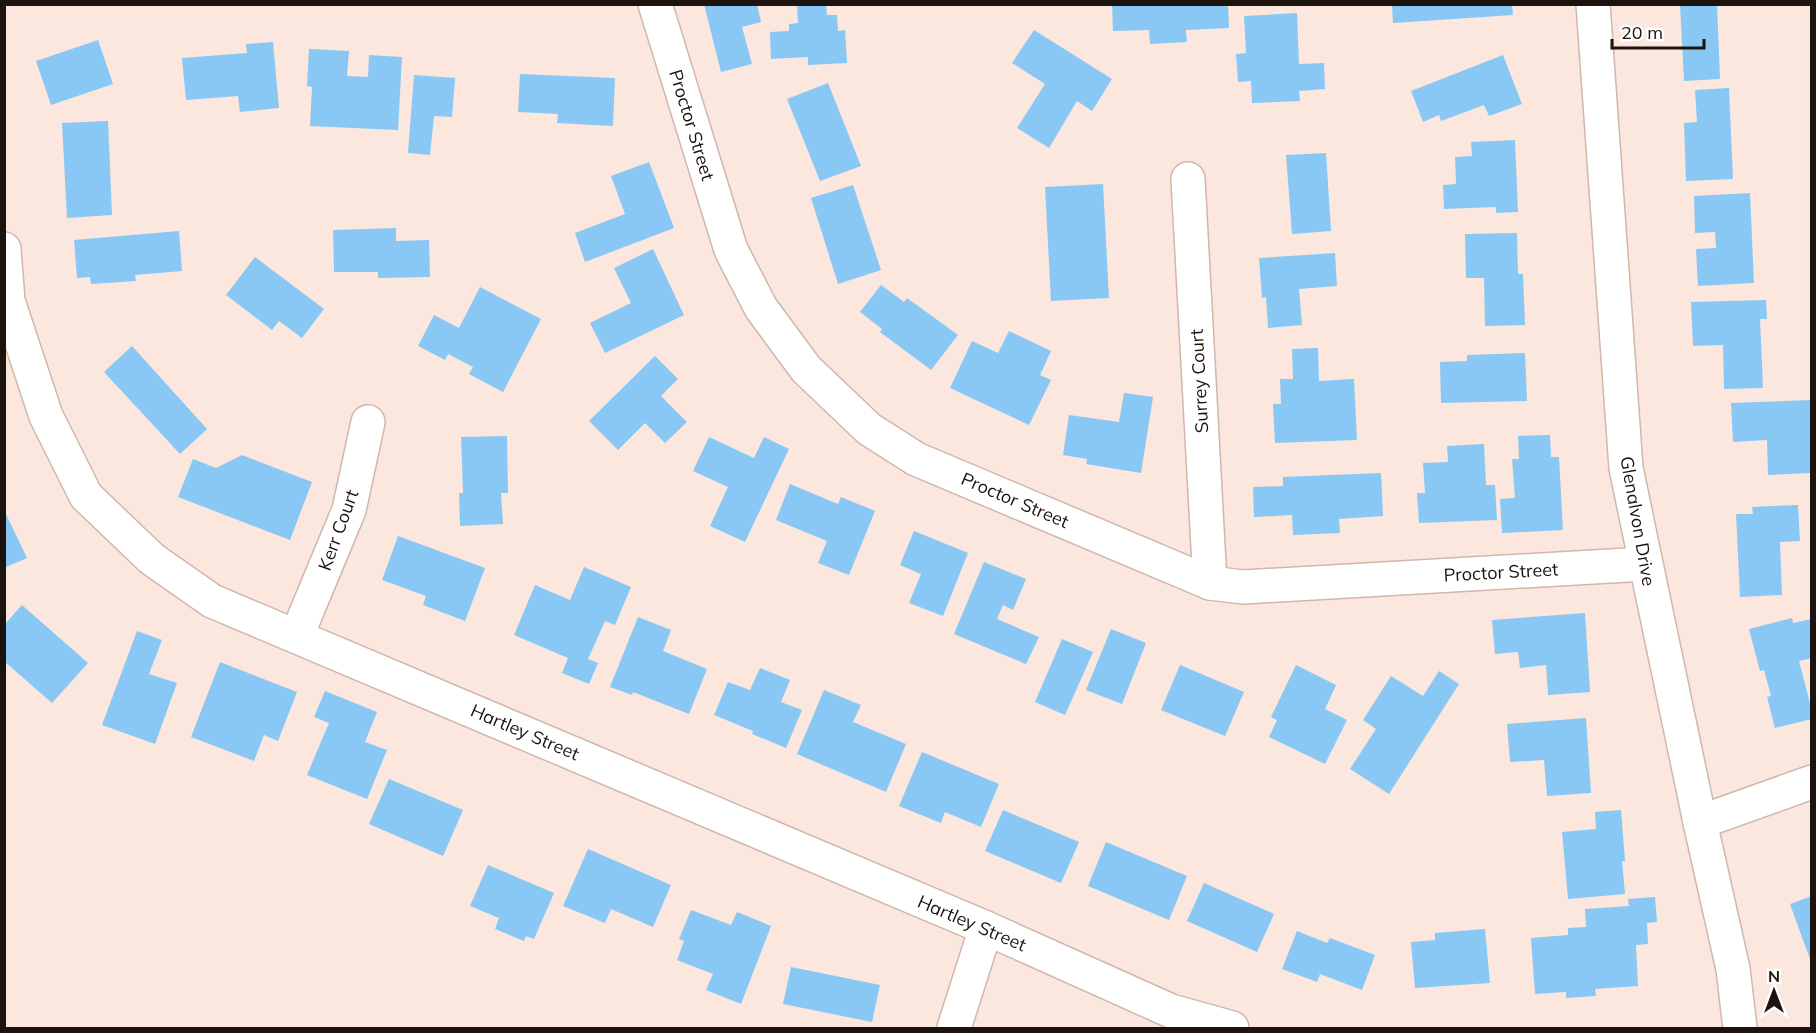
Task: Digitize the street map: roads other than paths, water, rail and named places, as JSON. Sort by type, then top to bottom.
[{"type":"street","name":"Proctor Street","points":[[655,4],[731,250],[760,308],[806,369],[868,429],[916,459],[1210,583],[1243,587],[1645,564]]},
{"type":"street","name":"Glenalvon Drive","points":[[1593,4],[1626,468],[1733,969],[1735,1028]]},
{"type":"street","name":"Surrey Court","points":[[1188,179],[1210,583]]},
{"type":"street","name":"Hartley Street","points":[[4,249],[8,301],[46,416],[86,496],[152,559],[212,601],[986,928],[1171,1011],[1232,1029]]},
{"type":"street","name":"Kerr Court","points":[[297,635],[349,510],[368,422]]},
{"type":"street","points":[[1700,822],[1812,782]]},
{"type":"street","points":[[954,1029],[986,928]]}]
